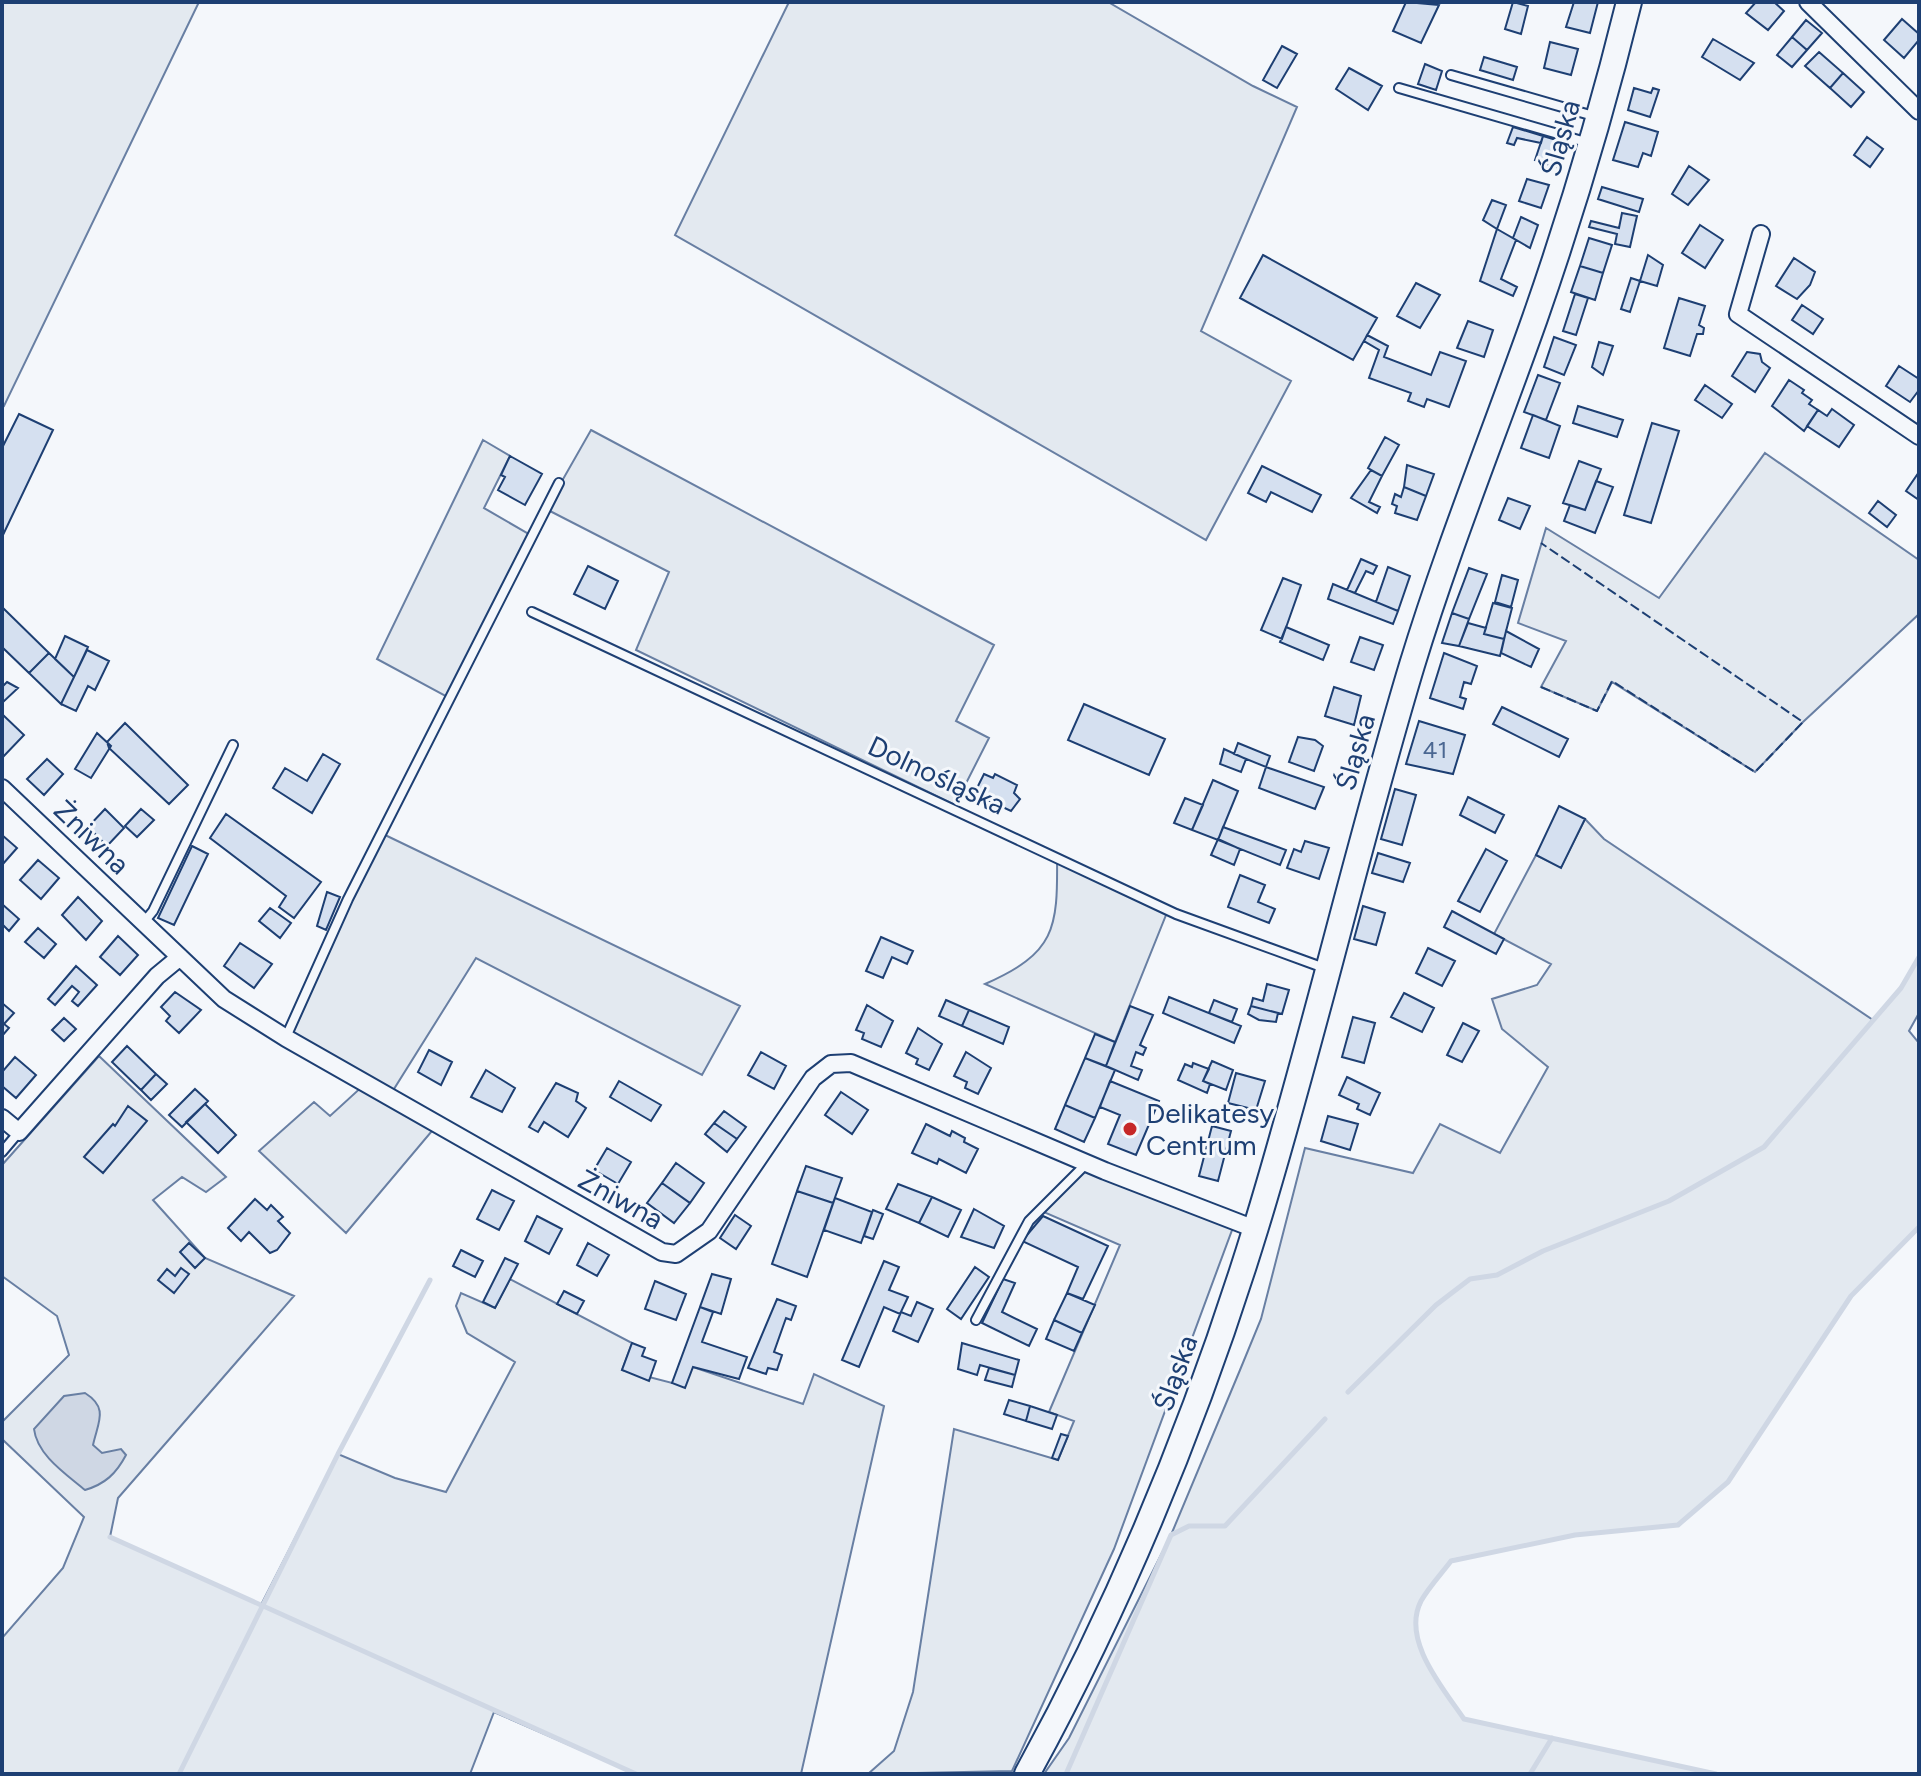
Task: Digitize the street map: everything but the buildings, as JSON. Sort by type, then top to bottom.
[{"type":"street","name":"Śląska","points":[[1027,1774],[1059,1715],[1181,1446],[1255,1229],[1384,757],[1431,602],[1539,306],[1629,2]]},
{"type":"street","points":[[1808,2],[1919,111]]},
{"type":"street","points":[[1761,234],[1738,314],[1919,436]]},
{"type":"street","name":"Żniwna","points":[[2,788],[224,999],[286,1038],[662,1252],[676,1254],[709,1231],[813,1078],[831,1064],[851,1063],[905,1083],[1087,1163],[1255,1229]]},
{"type":"street","points":[[2,1118],[19,1132],[157,976],[180,957]]},
{"type":"lane","points":[[1451,75],[1597,118]]},
{"type":"lane","points":[[1399,88],[1589,143]]},
{"type":"lane","points":[[286,1038],[348,899],[559,483]]},
{"type":"lane","name":"Dolnośląska","points":[[532,612],[1176,914],[1327,969]]},
{"type":"lane","points":[[143,922],[153,911],[233,745]]},
{"type":"lane","points":[[2,1152],[19,1132]]},
{"type":"lane","points":[[976,1320],[1029,1221],[1087,1163]]},
{"type":"shaded area","points":[[2,2],[199,2],[4,406],[2,405]]},
{"type":"shaded area","points":[[789,2],[1108,2],[1253,86],[1297,107],[1201,331],[1291,381],[1206,540],[675,235]]},
{"type":"shaded area","points":[[591,430],[994,645],[956,721],[989,738],[955,805],[636,650],[669,572],[546,509]]},
{"type":"shaded area","points":[[483,440],[510,456],[484,508],[532,536],[451,699],[377,659]]},
{"type":"shaded area","points":[[1765,453],[1919,560],[1919,614],[1803,722],[1755,772],[1612,682],[1597,711],[1541,687],[1566,641],[1518,623],[1546,528],[1659,598]]},
{"type":"shaded area","points":[[1585,819],[1604,839],[1873,1020],[1901,988],[1919,957],[1919,1013],[1909,1031],[1919,1043],[1919,1227],[1851,1296],[1728,1482],[1678,1525],[1575,1535],[1452,1560],[1425,1596],[1417,1616],[1417,1632],[1427,1663],[1464,1719],[1716,1774],[1044,1774],[1069,1738],[1171,1535],[1240,1370],[1261,1319],[1305,1148],[1413,1173],[1440,1124],[1500,1153],[1548,1067],[1502,1029],[1492,999],[1537,985],[1551,964],[1494,934],[1536,855],[1561,867]]},
{"type":"shaded area","points":[[383,834],[740,1006],[702,1075],[476,958],[389,1097],[437,1125],[346,1233],[259,1151],[314,1102],[330,1116],[365,1084],[286,1038]]},
{"type":"shaded area","points":[[1057,856],[1168,910],[1115,1042],[985,984],[1026,961],[1048,936],[1056,903]]},
{"type":"shaded area","points":[[99,1056],[226,1177],[206,1192],[182,1177],[153,1200],[205,1258],[294,1296],[118,1498],[110,1537],[261,1605],[338,1454],[395,1478],[446,1492],[515,1362],[467,1333],[456,1306],[461,1293],[495,1308],[510,1279],[632,1343],[622,1370],[672,1383],[693,1367],[803,1404],[814,1374],[884,1406],[801,1774],[636,1774],[494,1712],[470,1774],[2,1774],[2,1638],[63,1568],[84,1517],[2,1439],[2,1422],[69,1355],[57,1316],[2,1276],[2,1165]]},
{"type":"shaded area","points":[[1087,1163],[1235,1222],[1114,1549],[1012,1771],[868,1774],[894,1751],[913,1692],[954,1429],[1058,1460],[1074,1421],[1049,1412],[1120,1245],[1039,1210]]},
{"type":"shaded area","points":[[85,1393],[97,1404],[100,1416],[93,1445],[102,1453],[121,1449],[126,1455],[109,1477],[85,1490],[46,1456],[34,1429],[64,1396]]},
{"type":"waterway","points":[[1348,1392],[1436,1305],[1470,1279],[1497,1275],[1543,1251],[1669,1201],[1764,1147],[1901,988],[1919,957]]},
{"type":"waterway","points":[[1716,1774],[1464,1719],[1436,1678],[1420,1647],[1416,1616],[1421,1601],[1451,1561],[1575,1535],[1678,1525],[1728,1482],[1851,1296],[1919,1227]]},
{"type":"waterway","points":[[179,1774],[338,1454],[430,1280]]},
{"type":"waterway","points":[[1066,1774],[1171,1535],[1189,1526],[1225,1526],[1325,1419]]},
{"type":"waterway","points":[[110,1537],[636,1774]]},
{"type":"waterway","points":[[1530,1774],[1552,1738]]},
{"type":"fence","points":[[1541,543],[1803,722],[1755,772],[1612,681],[1597,711],[1541,687]]},
{"type":"place","name":"Delikatesy Centrum","points":[[1130,1129]]}]
